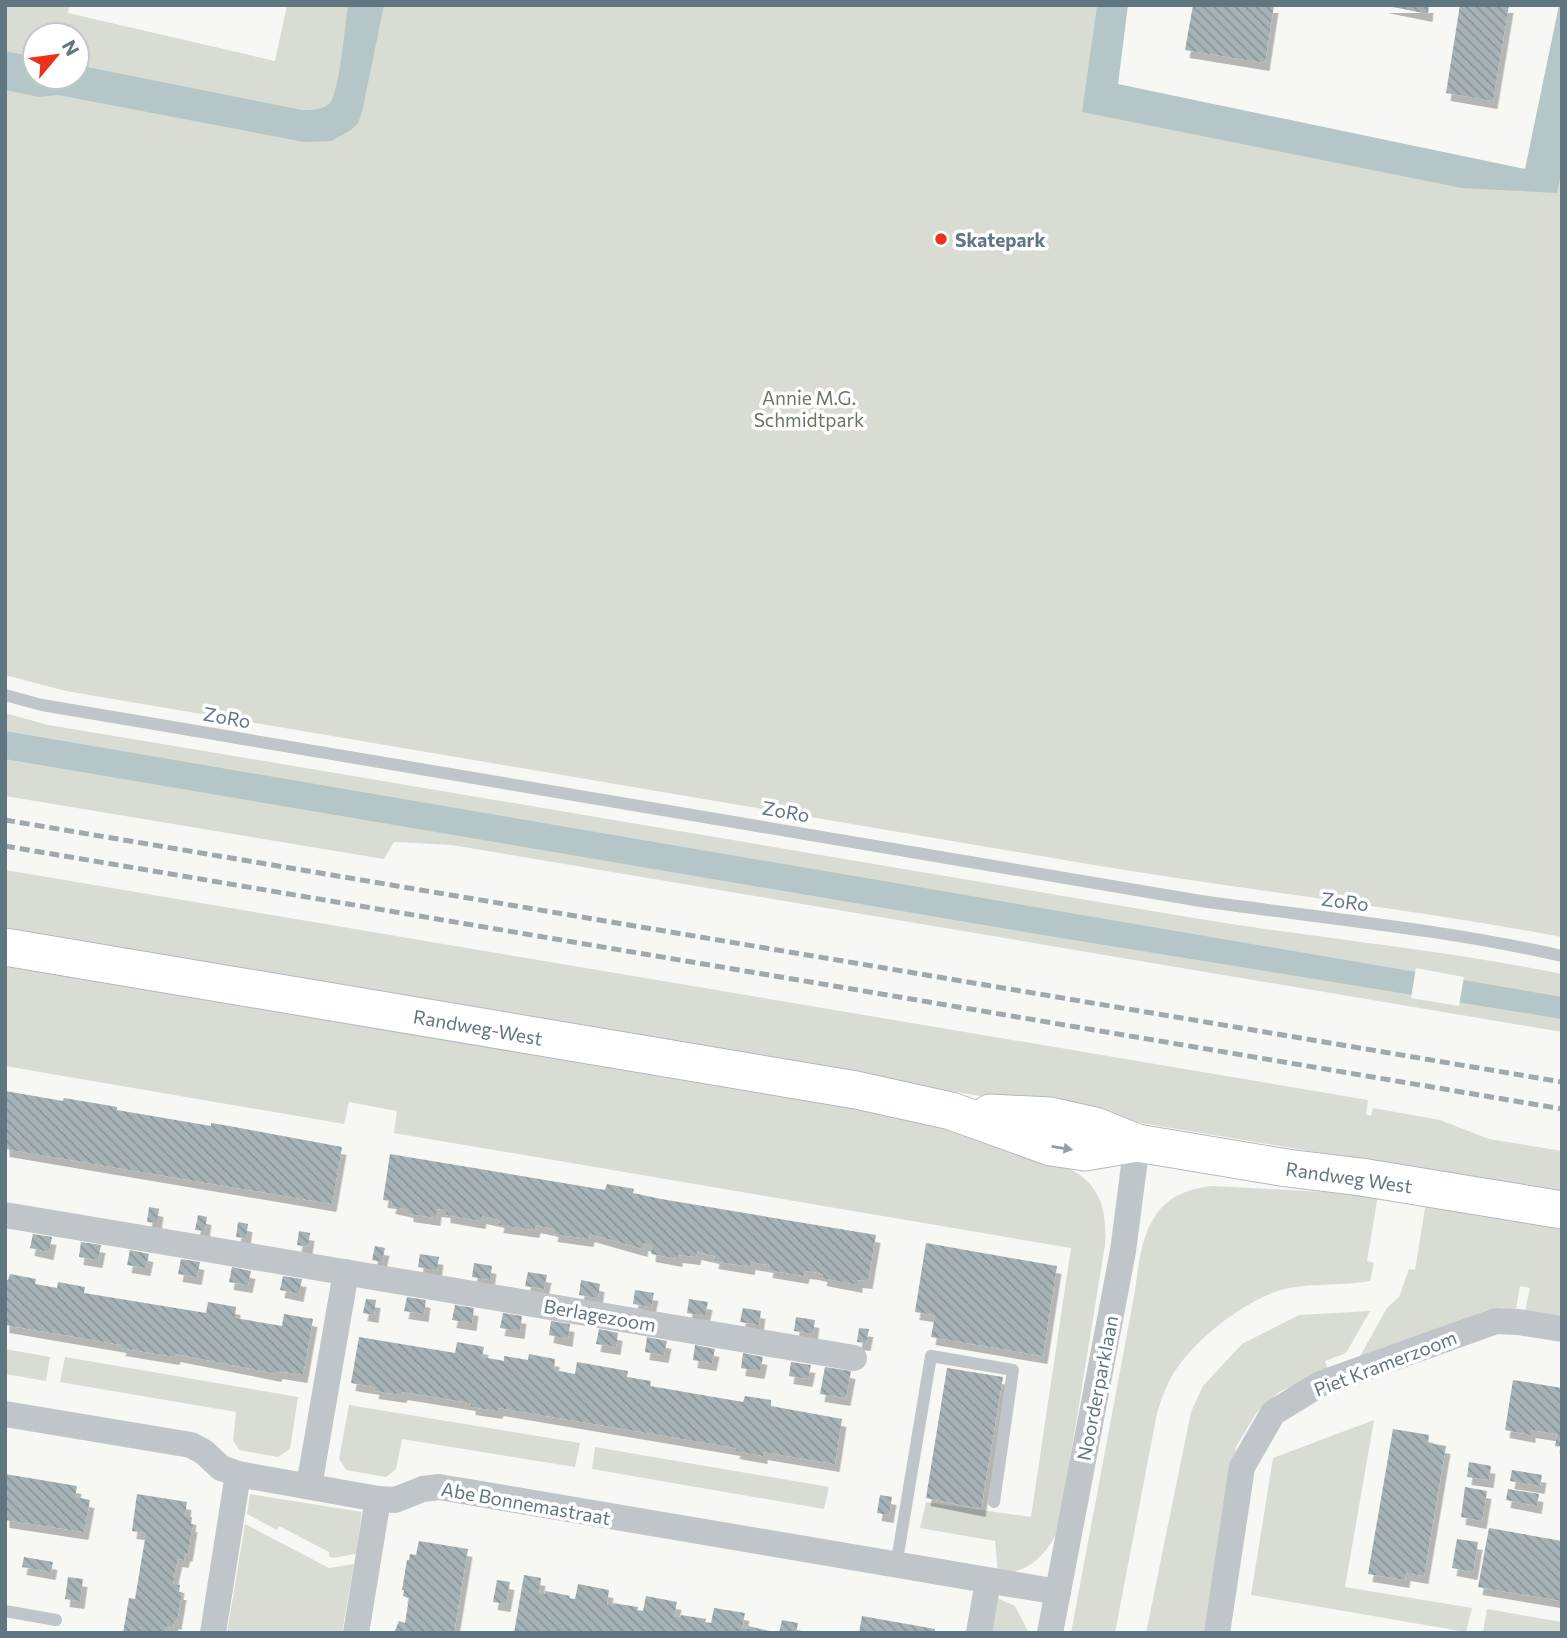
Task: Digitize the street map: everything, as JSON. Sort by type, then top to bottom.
[{"type":"main road","name":"Randweg-West","points":[[5,947],[856,1090],[951,1111]]},
{"type":"main road","name":"Randweg West","points":[[951,1111],[1050,1116],[1094,1126],[1137,1143],[1562,1210]]},
{"type":"street","name":"Noorderparklaan","points":[[1051,1633],[1121,1263],[1137,1143]]},
{"type":"street","name":"Berlagezoom","points":[[5,1215],[855,1358]]},
{"type":"street","points":[[309,1486],[346,1272]]},
{"type":"street","name":"Piet Kramerzoom","points":[[1217,1633],[1242,1466],[1273,1413],[1320,1384],[1496,1321],[1562,1329]]},
{"type":"street","name":"Abe Bonnemastraat","points":[[5,1414],[191,1445],[204,1452],[221,1468],[238,1474],[378,1499],[395,1500],[423,1489],[439,1487],[1058,1592]]},
{"type":"street","points":[[212,1633],[238,1474]]},
{"type":"street","points":[[356,1633],[378,1499]]},
{"type":"street","points":[[979,1633],[988,1581]]},
{"type":"lane","name":"ZoRo","points":[[5,695],[42,705],[1146,892],[1365,922],[1562,956]]},
{"type":"lane","points":[[896,1566],[931,1356],[1013,1370],[994,1502]]},
{"type":"lane","points":[[5,1611],[56,1620]]},
{"type":"green space","name":"Annie M.G. Schmidtpark","points":[[5,5],[69,5],[68,13],[275,61],[287,5],[1097,5],[1083,112],[1556,193],[1562,168],[1562,937],[1082,863],[66,691],[5,675]]},
{"type":"green space","points":[[5,713],[48,725],[1188,917],[1562,974],[1562,1032],[452,845],[394,842],[384,859],[5,796]]},
{"type":"green space","points":[[5,870],[1368,1100],[1366,1114],[1371,1116],[1373,1108],[1440,1120],[1489,1139],[1562,1151],[1562,1193],[5,930]]},
{"type":"green space","points":[[5,964],[812,1099],[960,1131],[1040,1155],[1071,1169],[1090,1184],[1099,1198],[1105,1221],[1105,1245],[1059,1528],[1036,1561],[1019,1570],[998,1573],[995,1541],[920,1528],[926,1502],[1031,1517],[1071,1248],[394,1133],[397,1111],[349,1102],[344,1124],[5,1066]]},
{"type":"green space","points":[[1213,1186],[1378,1195],[1367,1261],[1374,1263],[1370,1281],[1299,1286],[1274,1292],[1242,1308],[1198,1343],[1170,1379],[1157,1413],[1115,1633],[1071,1633],[1146,1235],[1162,1207],[1175,1197]]},
{"type":"green space","points":[[1426,1202],[1562,1225],[1562,1317],[1525,1311],[1530,1288],[1520,1286],[1516,1309],[1487,1310],[1360,1361],[1359,1358],[1387,1308],[1399,1297],[1409,1269],[1415,1270]]},
{"type":"green space","points":[[1370,1311],[1346,1353],[1325,1361],[1328,1371],[1279,1392],[1257,1412],[1236,1447],[1204,1633],[1146,1633],[1191,1412],[1203,1386],[1242,1344],[1299,1315]]},
{"type":"green space","points":[[5,1349],[50,1357],[46,1381],[5,1374]]},
{"type":"green space","points":[[65,1357],[298,1397],[290,1449],[278,1457],[239,1450],[233,1440],[236,1412],[60,1382]]},
{"type":"green space","points":[[349,1405],[580,1443],[575,1467],[402,1439],[396,1469],[386,1477],[346,1470],[339,1459]]},
{"type":"green space","points":[[1374,1420],[1345,1587],[1472,1608],[1466,1632],[1251,1595],[1273,1458]]},
{"type":"green space","points":[[595,1447],[829,1487],[824,1509],[592,1469]]},
{"type":"green space","points":[[250,1494],[362,1512],[356,1554],[332,1558],[329,1552],[279,1526],[277,1530],[247,1514]]},
{"type":"green space","points":[[245,1524],[329,1568],[354,1564],[342,1633],[227,1633]]},
{"type":"green space","points":[[995,1597],[1015,1606],[1029,1633],[989,1633]]},
{"type":"green space","points":[[1487,1609],[1562,1622],[1562,1633],[1483,1633]]},
{"type":"shaded area","points":[[348,5],[384,5],[358,123],[331,141],[304,142],[58,95],[39,97],[5,90],[5,51],[21,54],[21,91],[91,91],[91,68],[313,110],[326,106],[333,98],[342,57]]},
{"type":"shaded area","points":[[1097,5],[1128,5],[1118,84],[1525,169],[1559,5],[1562,5],[1562,168],[1557,193],[1462,188],[1082,112]]},
{"type":"shaded area","points":[[5,731],[1562,997],[1562,1019],[1049,936],[5,759]]},
{"type":"pier","points":[[1416,968],[1464,977],[1459,1006],[1411,998]]},
{"type":"building","points":[[1193,5],[1274,5],[1265,63],[1185,50]]},
{"type":"building","points":[[1383,5],[1429,5],[1428,14]]},
{"type":"building","points":[[1460,5],[1509,5],[1493,101],[1446,93]]},
{"type":"building","points":[[5,1091],[63,1101],[64,1098],[117,1107],[117,1110],[211,1126],[211,1123],[218,1124],[342,1147],[332,1204],[5,1149]]},
{"type":"building","points":[[390,1154],[605,1190],[607,1184],[634,1189],[633,1193],[661,1199],[876,1235],[868,1281],[858,1280],[858,1285],[822,1278],[823,1274],[814,1272],[805,1271],[804,1276],[768,1270],[769,1265],[751,1262],[750,1267],[714,1261],[715,1256],[697,1252],[696,1257],[678,1255],[678,1259],[651,1254],[652,1245],[644,1243],[643,1249],[590,1234],[589,1239],[553,1234],[554,1229],[536,1225],[535,1230],[499,1225],[500,1220],[482,1216],[481,1221],[446,1215],[446,1210],[437,1209],[436,1218],[409,1214],[409,1210],[391,1206],[392,1201],[383,1200]]},
{"type":"building","points":[[149,1207],[159,1209],[157,1223],[147,1222]]},
{"type":"building","points":[[198,1215],[207,1217],[205,1231],[195,1230]]},
{"type":"building","points":[[238,1222],[248,1224],[246,1238],[236,1237]]},
{"type":"building","points":[[299,1231],[310,1233],[308,1247],[297,1245]]},
{"type":"building","points":[[33,1234],[52,1237],[49,1252],[30,1248]]},
{"type":"building","points":[[81,1242],[101,1245],[98,1260],[79,1257]]},
{"type":"building","points":[[926,1243],[1057,1266],[1043,1356],[931,1337],[935,1315],[915,1312]]},
{"type":"building","points":[[375,1246],[385,1248],[382,1262],[372,1260]]},
{"type":"building","points":[[130,1250],[149,1254],[146,1268],[127,1265]]},
{"type":"building","points":[[420,1254],[439,1257],[437,1271],[418,1267]]},
{"type":"building","points":[[181,1259],[200,1262],[197,1277],[178,1274]]},
{"type":"building","points":[[474,1263],[492,1266],[490,1280],[472,1277]]},
{"type":"building","points":[[232,1267],[251,1271],[248,1285],[229,1282]]},
{"type":"building","points":[[528,1272],[547,1275],[544,1289],[525,1286]]},
{"type":"building","points":[[10,1274],[36,1279],[35,1284],[57,1288],[58,1282],[85,1287],[84,1293],[206,1313],[208,1302],[236,1307],[235,1318],[282,1326],[284,1314],[313,1319],[303,1375],[278,1371],[277,1374],[176,1354],[175,1357],[121,1348],[122,1345],[5,1325],[5,1279],[8,1280]]},
{"type":"building","points":[[283,1276],[302,1279],[299,1294],[280,1290]]},
{"type":"building","points":[[581,1280],[600,1284],[598,1298],[579,1295]]},
{"type":"building","points":[[635,1290],[654,1293],[651,1307],[633,1304]]},
{"type":"building","points":[[407,1297],[426,1300],[424,1314],[404,1311]]},
{"type":"building","points":[[366,1299],[376,1300],[374,1315],[363,1313]]},
{"type":"building","points":[[689,1299],[708,1302],[705,1316],[687,1313]]},
{"type":"building","points":[[455,1305],[474,1308],[472,1323],[452,1320]]},
{"type":"building","points":[[743,1308],[761,1311],[759,1325],[740,1322]]},
{"type":"building","points":[[503,1313],[522,1316],[520,1331],[500,1328]]},
{"type":"building","points":[[796,1317],[815,1320],[813,1334],[794,1331]]},
{"type":"building","points":[[551,1321],[570,1324],[568,1339],[549,1335]]},
{"type":"building","points":[[859,1328],[869,1329],[866,1343],[857,1342]]},
{"type":"building","points":[[599,1329],[618,1333],[616,1347],[596,1344]]},
{"type":"building","points":[[359,1337],[455,1353],[457,1342],[484,1347],[482,1357],[504,1361],[504,1356],[528,1360],[529,1354],[555,1359],[554,1370],[575,1374],[577,1362],[628,1371],[627,1377],[651,1381],[650,1386],[743,1402],[745,1396],[771,1400],[771,1406],[842,1419],[835,1464],[763,1452],[763,1456],[735,1451],[736,1448],[499,1408],[498,1411],[471,1407],[471,1403],[403,1392],[402,1395],[374,1391],[375,1387],[351,1383]]},
{"type":"building","points":[[647,1337],[667,1341],[664,1355],[645,1352]]},
{"type":"building","points":[[695,1345],[715,1349],[712,1363],[693,1360]]},
{"type":"building","points":[[743,1353],[763,1357],[760,1371],[741,1368]]},
{"type":"building","points":[[791,1362],[811,1365],[808,1379],[789,1376]]},
{"type":"building","points":[[825,1367],[851,1371],[846,1398],[820,1394]]},
{"type":"building","points":[[947,1368],[1003,1377],[981,1509],[926,1498]]},
{"type":"building","points":[[1513,1380],[1562,1388],[1562,1447],[1555,1446],[1557,1434],[1531,1430],[1531,1435],[1505,1430]]},
{"type":"building","points":[[1393,1429],[1429,1435],[1428,1443],[1446,1446],[1424,1576],[1406,1573],[1405,1580],[1368,1574]]},
{"type":"building","points":[[1469,1462],[1491,1466],[1489,1480],[1467,1477]]},
{"type":"building","points":[[1512,1470],[1542,1475],[1540,1486],[1510,1481]]},
{"type":"building","points":[[5,1474],[77,1486],[75,1497],[90,1500],[84,1532],[5,1520]]},
{"type":"building","points":[[1465,1487],[1487,1491],[1482,1521],[1461,1517]]},
{"type":"building","points":[[1508,1489],[1539,1494],[1537,1506],[1506,1500]]},
{"type":"building","points":[[137,1494],[187,1502],[185,1516],[192,1517],[188,1554],[186,1553],[184,1560],[178,1559],[173,1584],[180,1585],[179,1592],[182,1592],[177,1622],[174,1621],[173,1628],[166,1626],[165,1633],[123,1633],[129,1598],[135,1599],[146,1533],[132,1531]]},
{"type":"building","points":[[880,1495],[892,1497],[889,1515],[877,1513]]},
{"type":"building","points":[[1489,1528],[1562,1541],[1562,1601],[1478,1587]]},
{"type":"building","points":[[1457,1539],[1478,1542],[1473,1572],[1452,1568]]},
{"type":"building","points":[[419,1541],[468,1549],[454,1633],[394,1633],[399,1621],[405,1623],[409,1598],[403,1596],[402,1590],[407,1560],[410,1554],[416,1555]]},
{"type":"building","points":[[24,1557],[53,1562],[51,1572],[22,1567]]},
{"type":"building","points":[[524,1575],[541,1578],[539,1593],[545,1594],[545,1591],[575,1599],[578,1584],[609,1590],[607,1605],[613,1603],[638,1607],[637,1610],[643,1611],[646,1596],[677,1602],[674,1616],[706,1619],[705,1622],[711,1623],[714,1608],[745,1613],[742,1628],[748,1629],[748,1626],[778,1633],[514,1633]]},
{"type":"building","points":[[68,1577],[83,1579],[80,1601],[65,1599]]},
{"type":"building","points":[[497,1580],[510,1582],[506,1604],[493,1602]]},
{"type":"building","points":[[862,1616],[935,1629],[935,1633],[859,1633]]},
{"type":"building","points":[[782,1620],[798,1623],[796,1633],[779,1633]]},
{"type":"railway","points":[[5,820],[1562,1082]]},
{"type":"railway","points":[[5,846],[1562,1109]]},
{"type":"place","name":"Skatepark","points":[[941,239]]}]
